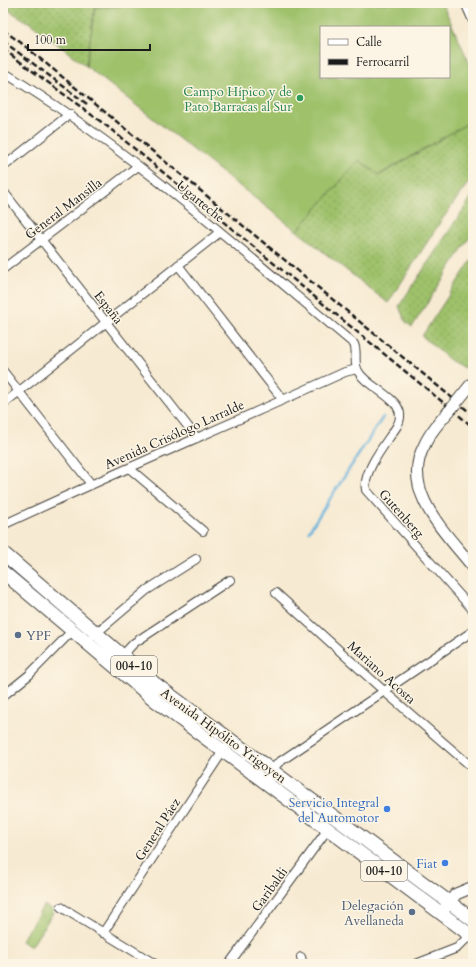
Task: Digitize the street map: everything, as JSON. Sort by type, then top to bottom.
[{"type":"main road","name":"Avenida Hipólito Yrigoyen","points":[[3,553],[146,693],[328,829],[445,908],[473,920]]},
{"type":"main road","name":"Avenida Hipólito Yrigoyen","points":[[3,572],[72,631],[91,638],[122,656],[154,683],[272,770],[445,908],[472,936]]},
{"type":"street","points":[[465,3],[473,21]]},
{"type":"street","name":"Ugarteche","points":[[3,72],[70,114],[138,166],[220,232],[354,344],[357,350],[355,362],[356,369]]},
{"type":"street","points":[[3,168],[70,114]]},
{"type":"street","name":"General Mansilla","points":[[3,269],[138,166]]},
{"type":"street","name":"España","points":[[3,191],[197,438]]},
{"type":"street","points":[[3,404],[220,232]]},
{"type":"street","points":[[178,265],[282,400]]},
{"type":"street","name":"Avenida Crisólogo Larralde","points":[[3,525],[91,484],[345,372],[356,369]]},
{"type":"street","name":"Gutenberg","points":[[356,369],[359,374],[397,405],[401,414],[401,420],[367,473],[364,483],[366,490],[473,610]]},
{"type":"street","points":[[3,371],[91,484]]},
{"type":"street","points":[[473,382],[432,432],[423,446],[419,458],[419,486],[430,511],[473,567]]},
{"type":"street","points":[[129,468],[204,531]]},
{"type":"street","points":[[91,638],[147,590],[196,559]]},
{"type":"street","points":[[122,656],[134,643],[230,580]]},
{"type":"street","name":"Mariano Acosta","points":[[276,593],[384,692],[473,768]]},
{"type":"street","points":[[3,696],[29,675],[72,631]]},
{"type":"street","points":[[264,781],[278,763],[473,631]]},
{"type":"street","name":"General Páez","points":[[103,933],[231,740]]},
{"type":"street","name":"Garibaldi","points":[[229,964],[328,829]]},
{"type":"street","points":[[445,908],[456,894],[473,887]]},
{"type":"street","points":[[61,907],[155,964]]},
{"type":"street","points":[[416,964],[457,948],[472,936]]},
{"type":"green space","points":[[3,3],[172,3],[95,8],[86,66],[30,23],[3,7]]},
{"type":"green space","name":"Campo Hípico y de Pato Barracas al Sur","points":[[172,3],[442,3],[473,71],[473,120],[379,175],[359,160],[297,231],[86,66],[95,8]]},
{"type":"green space","points":[[473,120],[473,176],[441,221],[388,303],[297,231],[359,160],[380,175]]},
{"type":"green space","points":[[473,195],[473,232],[412,327],[405,321],[399,306]]},
{"type":"green space","points":[[473,258],[473,361],[464,368],[450,360],[422,336]]},
{"type":"green space","points":[[44,905],[54,911],[31,947],[21,941]]},
{"type":"waterway","points":[[309,531],[383,417]]},
{"type":"railway","points":[[3,30],[20,42],[473,415]]},
{"type":"railway","points":[[3,41],[87,104]]},
{"type":"railway","points":[[3,49],[108,127],[473,427]]},
{"type":"place","name":"Campo Hípico y de Pato Barracas al Sur","points":[[300,98]]},
{"type":"place","name":"YPF","points":[[18,635]]},
{"type":"place","name":"Servicio Integral del Automotor","points":[[387,809]]},
{"type":"place","name":"Fiat","points":[[445,863]]},
{"type":"place","name":"Delegación Avellaneda","points":[[412,912]]}]
